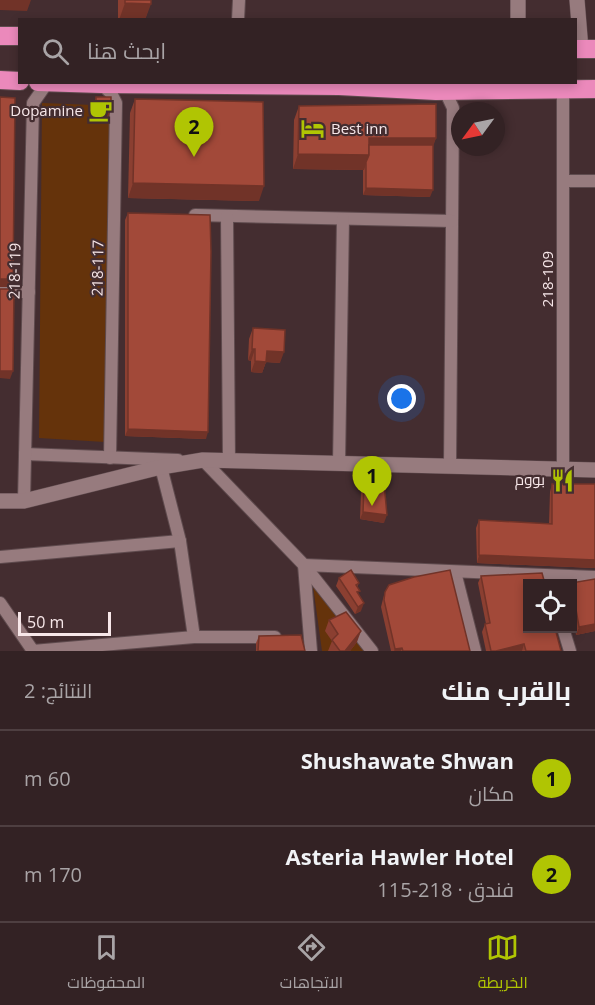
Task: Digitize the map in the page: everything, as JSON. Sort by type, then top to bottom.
[{"type":"highway","points":[[0,36],[18,36]]},
{"type":"highway","points":[[0,80],[18,81]]},
{"type":"highway","points":[[101,84],[342,84],[445,91],[595,89]]},
{"type":"street","points":[[238,18],[239,0]]},
{"type":"street","points":[[518,0],[518,18]]},
{"type":"street","points":[[577,0],[584,49]]},
{"type":"street","name":"218-119","points":[[24,501],[33,103],[46,84]]},
{"type":"street","name":"218-117","points":[[101,84],[111,93],[116,103],[120,213],[110,458]]},
{"type":"street","name":"218-109","points":[[562,469],[563,89]]},
{"type":"street","points":[[445,91],[453,108],[450,466]]},
{"type":"street","points":[[563,181],[595,181]]},
{"type":"street","points":[[182,215],[452,221]]},
{"type":"street","points":[[227,216],[229,461]]},
{"type":"street","points":[[339,464],[343,219]]},
{"type":"street","points":[[0,292],[29,292]]},
{"type":"street","points":[[25,454],[595,470]]},
{"type":"street","points":[[0,501],[24,501],[162,467],[203,460]]},
{"type":"street","points":[[203,460],[304,565],[372,651]]},
{"type":"street","points":[[162,467],[180,542],[194,637]]},
{"type":"street","points":[[0,557],[180,542]]},
{"type":"street","points":[[304,565],[550,579],[595,577]]},
{"type":"street","points":[[297,637],[304,565]]},
{"type":"street","points":[[455,572],[475,651]]},
{"type":"street","points":[[0,603],[33,651],[194,637],[297,637],[311,651]]},
{"type":"street","points":[[565,633],[570,651]]},
{"type":"shaded area","points":[[42,103],[93,105],[93,117],[116,117],[105,442],[39,438]]},
{"type":"shaded area","points":[[313,586],[365,651],[322,651]]},
{"type":"building","points":[[125,0],[151,0],[151,4],[125,3]]},
{"type":"building","points":[[0,97],[15,98],[13,279],[0,279]]},
{"type":"building","points":[[96,97],[111,97],[111,110],[96,110]]},
{"type":"building","points":[[135,99],[263,102],[264,186],[133,183]]},
{"type":"building","points":[[436,104],[436,138],[369,138],[369,155],[298,154],[299,106]]},
{"type":"building","points":[[369,145],[433,145],[433,190],[366,188],[366,162]]},
{"type":"building","points":[[128,213],[210,215],[208,432],[128,429]]},
{"type":"building","points":[[0,289],[14,289],[13,371],[0,371]]},
{"type":"building","points":[[253,328],[285,330],[284,352],[267,351],[266,362],[255,361],[255,349],[252,349]]},
{"type":"building","points":[[384,483],[387,515],[363,512],[364,485]]},
{"type":"building","points":[[552,484],[595,484],[595,560],[479,555],[479,520],[552,524]]},
{"type":"building","points":[[351,570],[359,583],[356,585],[360,591],[357,592],[364,603],[358,607],[339,578]]},
{"type":"building","points":[[450,570],[470,651],[395,649],[384,600],[389,585]]},
{"type":"building","points":[[542,573],[544,579],[523,579],[523,633],[556,633],[561,651],[526,651],[524,644],[491,651],[485,624],[490,623],[481,576]]},
{"type":"building","points":[[595,579],[595,624],[579,627],[577,582]]},
{"type":"building","points":[[346,612],[361,631],[345,651],[340,651],[332,640],[338,634],[329,620]]},
{"type":"building","points":[[301,635],[305,651],[258,651],[259,636]]},
{"type":"place","name":"Dopamine","points":[[101,111]]},
{"type":"place","name":"Best inn","points":[[313,129]]},
{"type":"place","name":"Asteria Hawler Hotel","points":[[194,157]]},
{"type":"place","name":"بووم","points":[[563,480]]},
{"type":"place","name":"Shushawate Shwan","points":[[372,506]]}]
